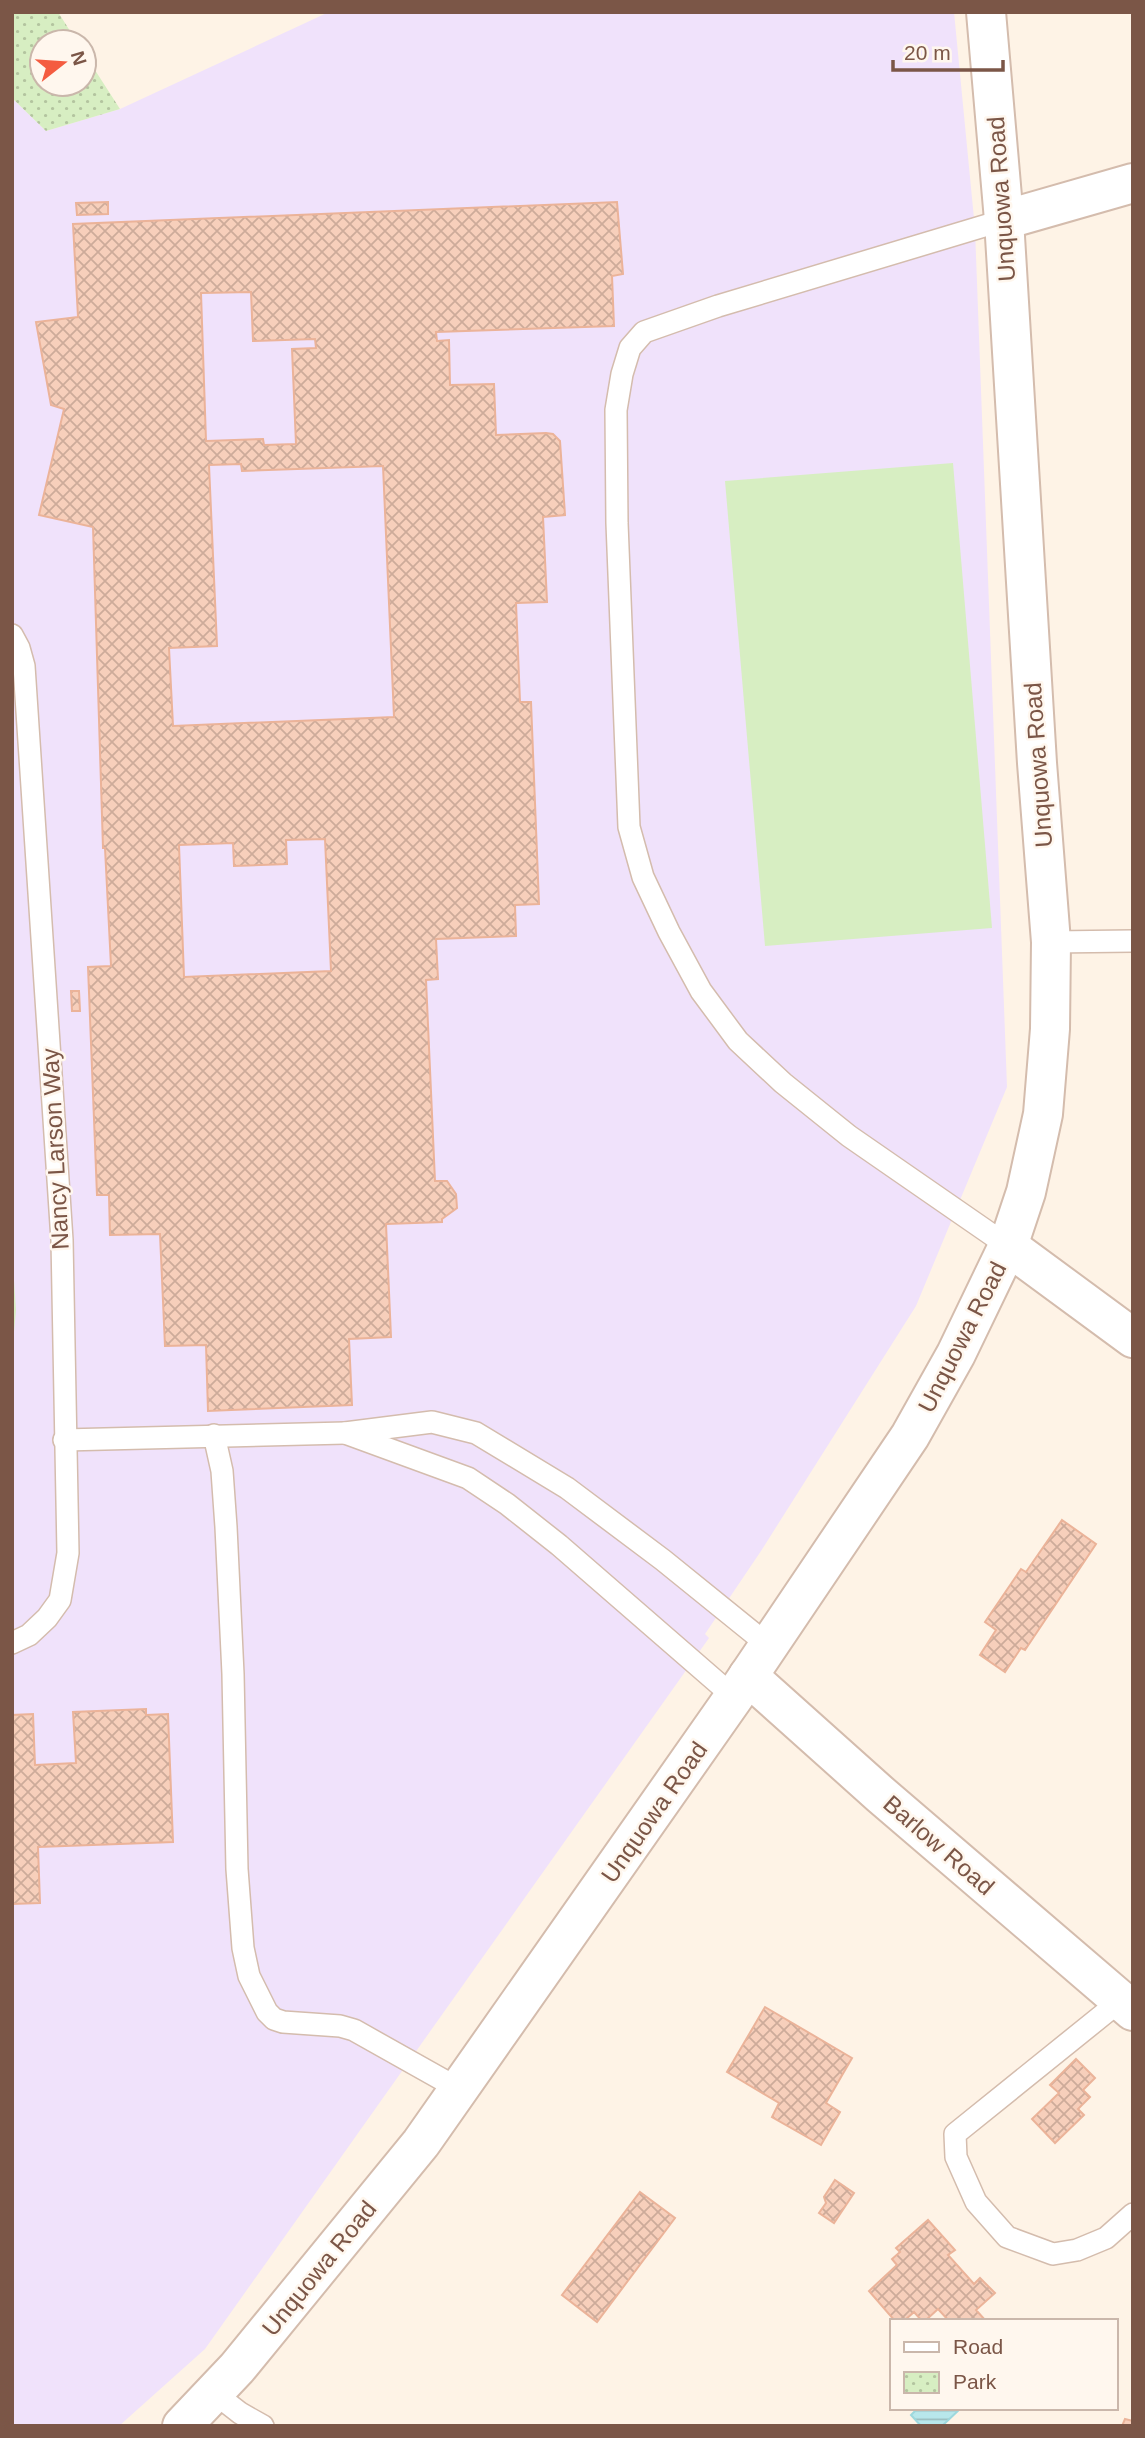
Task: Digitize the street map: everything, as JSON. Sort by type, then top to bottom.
[{"type":"street","name":"Unquowa Road","points":[[182,2426],[237,2368],[421,2143],[750,1673],[910,1436],[957,1354],[1008,1246],[1026,1192],[1043,1114],[1050,1029],[1051,942],[1037,763],[1004,220],[986,12]]},
{"type":"street","points":[[1004,220],[1133,183]]},
{"type":"street","points":[[1008,1246],[1133,1338]]},
{"type":"street","name":"Barlow Road","points":[[750,1673],[881,1795],[1126,2006]]},
{"type":"lane","points":[[1004,220],[644,331],[630,348],[616,410],[617,523],[629,827],[643,877],[701,990],[738,1041],[783,1083],[849,1136],[1008,1246]]},
{"type":"lane","name":"Nancy Larson Way","points":[[12,635],[24,666],[62,1240],[68,1553],[60,1601],[47,1618],[29,1634],[12,1643]]},
{"type":"lane","points":[[1051,942],[1133,941]]},
{"type":"lane","points":[[64,1440],[345,1433],[432,1422],[476,1433],[567,1488],[663,1560],[750,1673]]},
{"type":"lane","points":[[345,1433],[468,1478],[507,1503],[559,1545],[750,1673]]},
{"type":"lane","points":[[214,1435],[222,1471],[226,1527],[233,1674],[235,1817],[243,1948],[249,1976],[267,2012],[274,2018],[340,2026],[369,2037],[459,2089]]},
{"type":"lane","points":[[1126,2006],[956,2134],[956,2157],[976,2202],[1007,2238],[1053,2254],[1077,2250],[1106,2238],[1133,2214]]},
{"type":"lane","points":[[213,2392],[240,2413],[263,2426]]},
{"type":"shaded area","points":[[329,12],[954,12],[975,229],[1007,1087],[916,1306],[761,1551],[705,1634],[709,1638],[205,2349],[119,2426],[12,2426],[12,98],[46,131],[120,109]]},
{"type":"green space","points":[[12,12],[58,12],[68,28],[28,28],[28,98],[98,98],[98,75],[120,109],[46,131],[12,98]]},
{"type":"green space","points":[[953,463],[992,928],[765,946],[725,481]]},
{"type":"green space","points":[[12,1251],[16,1310],[12,1353]]},
{"type":"water","points":[[916,2410],[959,2410],[942,2426],[921,2426],[911,2415]]},
{"type":"building","points":[[108,202],[108,214],[77,215],[76,203]]},
{"type":"building","points":[[617,202],[623,274],[612,276],[614,326],[436,332],[437,341],[449,340],[450,385],[494,384],[496,435],[546,433],[553,434],[560,441],[565,515],[543,517],[547,602],[516,603],[520,702],[531,702],[539,904],[515,905],[516,936],[436,939],[438,979],[426,980],[435,1181],[447,1181],[456,1194],[457,1208],[442,1219],[442,1222],[386,1224],[391,1337],[349,1339],[352,1405],[208,1411],[206,1345],[165,1346],[160,1234],[110,1235],[109,1195],[97,1195],[88,967],[111,966],[103,848],[93,527],[39,515],[64,409],[51,405],[36,322],[78,317],[73,224]],"holes":[[[251,292],[253,341],[315,339],[316,348],[292,349],[296,444],[264,445],[263,439],[206,441],[201,293]],[[241,464],[242,471],[383,466],[394,717],[173,726],[169,648],[217,646],[209,465]],[[325,839],[331,971],[184,977],[179,845],[233,843],[234,866],[287,864],[286,840]]]},
{"type":"building","points":[[71,991],[79,991],[80,1011],[72,1011]]},
{"type":"building","points":[[1062,1520],[1096,1544],[1025,1650],[1021,1648],[1005,1672],[980,1655],[996,1630],[985,1622],[1021,1569],[1026,1572]]},
{"type":"building","points":[[146,1709],[146,1715],[168,1714],[173,1842],[38,1847],[40,1903],[12,1904],[12,1715],[33,1714],[35,1765],[76,1763],[73,1712]]},
{"type":"building","points":[[765,2007],[852,2058],[826,2103],[840,2112],[821,2145],[772,2117],[779,2103],[727,2072]]},
{"type":"building","points":[[1076,2059],[1095,2078],[1083,2090],[1090,2097],[1078,2109],[1084,2115],[1055,2143],[1032,2119],[1059,2093],[1050,2085]]},
{"type":"building","points":[[835,2180],[854,2193],[834,2223],[819,2213],[826,2203],[824,2197]]},
{"type":"building","points":[[640,2192],[675,2218],[597,2322],[562,2295]]},
{"type":"building","points":[[928,2220],[955,2250],[948,2255],[974,2284],[980,2278],[995,2293],[976,2310],[984,2319],[947,2319],[938,2309],[927,2319],[920,2319],[914,2312],[906,2319],[893,2319],[869,2291],[897,2265],[892,2259],[900,2252],[896,2248]]},
{"type":"building","points":[[1125,2419],[1133,2421],[1133,2426],[1122,2426]]}]
